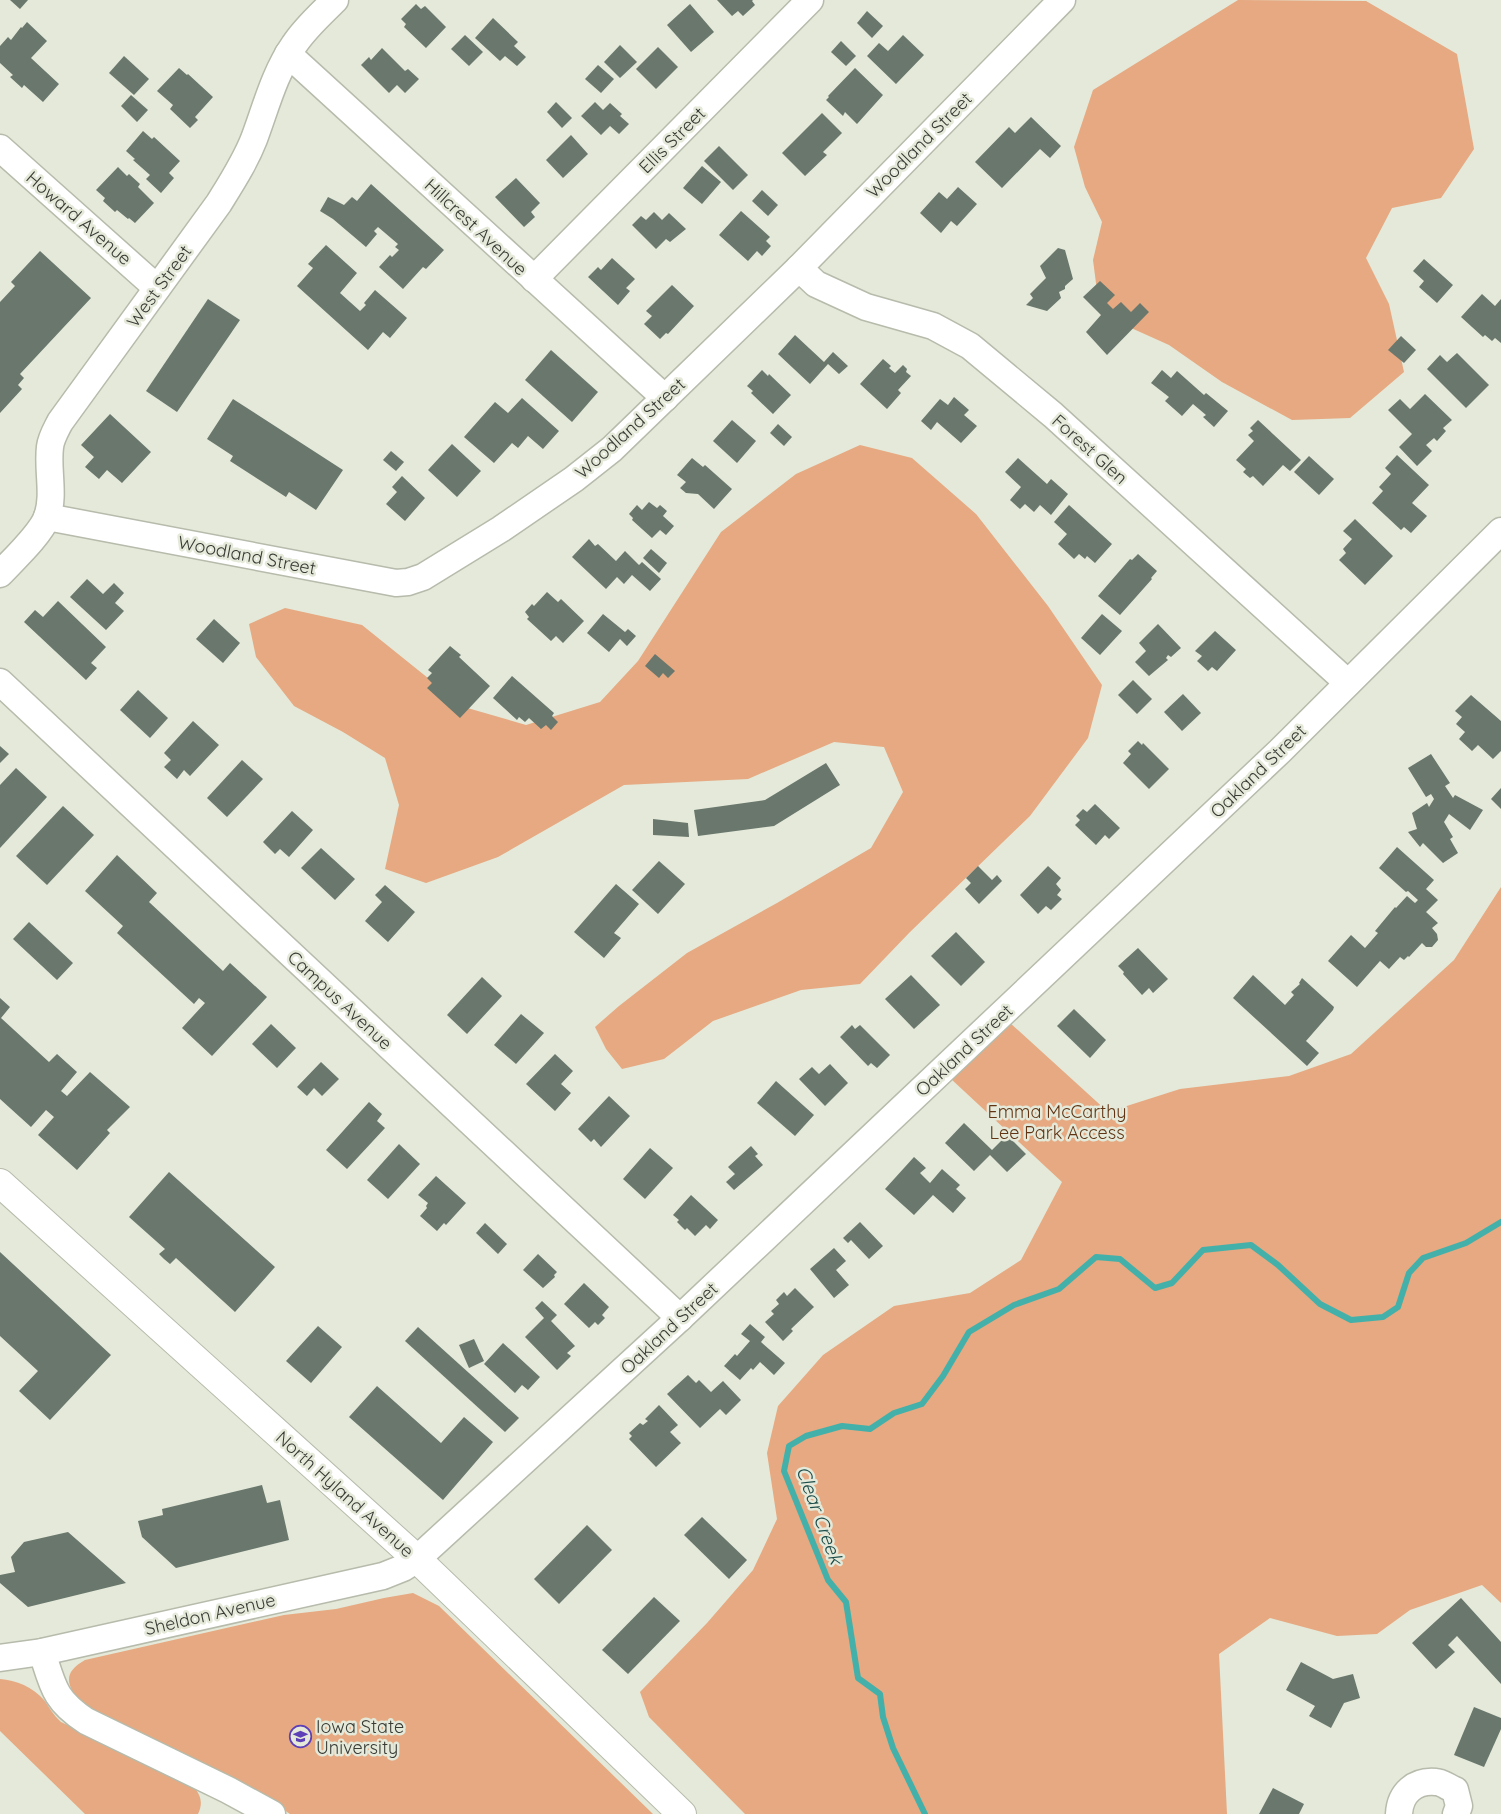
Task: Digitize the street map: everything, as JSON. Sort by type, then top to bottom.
[{"type":"main road","name":"North Hyland Avenue","points":[[0,1183],[417,1559],[682,1814]]},
{"type":"street","name":"West Street","points":[[0,574],[40,530],[47,517],[50,496],[50,447],[53,435],[60,422],[219,202],[240,170],[254,140],[272,86],[288,54],[301,35],[336,0]]},
{"type":"street","name":"Ellis Street","points":[[534,279],[810,0]]},
{"type":"street","name":"Woodland Street","points":[[47,517],[396,583],[408,582],[423,577],[493,534],[574,479],[612,449],[798,268],[1062,0]]},
{"type":"street","name":"Hillcrest Avenue","points":[[288,54],[665,398]]},
{"type":"street","name":"Howard Avenue","points":[[0,148],[157,288]]},
{"type":"street","name":"Forest Glen","points":[[798,268],[816,284],[866,307],[933,326],[970,346],[1053,415],[1348,684]]},
{"type":"street","name":"Oakland Street","points":[[417,1559],[680,1318],[1280,751],[1501,531]]},
{"type":"street","name":"Campus Avenue","points":[[0,682],[680,1318]]},
{"type":"street","name":"Sheldon Avenue","points":[[0,1658],[42,1652],[384,1576],[403,1568],[417,1559]]},
{"type":"street","points":[[42,1652],[52,1684],[60,1700],[70,1711],[86,1721],[228,1790],[272,1814]]},
{"type":"street","points":[[1399,1814],[1403,1796],[1410,1789],[1418,1783],[1438,1782],[1455,1790],[1459,1806],[1456,1814]]},
{"type":"green space","points":[[1238,0],[1366,1],[1457,54],[1474,149],[1441,198],[1392,208],[1366,258],[1389,304],[1404,372],[1350,418],[1292,420],[1222,382],[1169,345],[1100,314],[1093,260],[1102,222],[1085,187],[1074,147],[1093,90]]},
{"type":"green space","points":[[860,445],[912,458],[976,514],[1048,606],[1102,685],[1088,738],[1030,816],[910,932],[860,984],[801,990],[713,1021],[664,1059],[622,1069],[606,1049],[595,1027],[687,953],[871,848],[903,792],[884,747],[834,742],[748,779],[624,785],[498,857],[426,883],[385,869],[399,805],[385,758],[343,732],[294,706],[256,657],[249,624],[285,608],[362,625],[464,707],[526,725],[600,702],[638,661],[721,532],[796,474]]},
{"type":"green space","name":"Emma McCarthy Lee Park Access","points":[[1501,887],[1501,1603],[1482,1585],[1410,1610],[1377,1634],[1337,1636],[1270,1618],[1219,1654],[1227,1814],[745,1814],[649,1717],[640,1692],[707,1623],[753,1570],[777,1519],[767,1453],[778,1406],[823,1355],[894,1306],[970,1293],[1021,1260],[1062,1182],[950,1078],[1009,1022],[1108,1112],[1180,1089],[1289,1076],[1351,1054],[1454,960]]},
{"type":"green space","name":"Iowa State University","points":[[413,1593],[439,1606],[653,1814],[290,1814],[264,1796],[80,1703],[70,1685],[70,1675],[73,1670],[85,1660],[284,1615],[336,1609]]},
{"type":"green space","points":[[0,1679],[18,1683],[35,1691],[61,1722],[191,1784],[197,1791],[201,1802],[198,1814],[85,1814],[0,1731]]},
{"type":"building","points":[[10,0],[28,0],[20,9]]},
{"type":"building","points":[[717,0],[753,0],[755,5],[743,16],[738,11],[732,16]]},
{"type":"building","points":[[416,4],[421,9],[425,6],[446,27],[426,48],[404,27],[406,24],[401,19]]},
{"type":"building","points":[[690,4],[714,32],[691,52],[667,25]]},
{"type":"building","points":[[867,11],[883,26],[872,38],[857,23]]},
{"type":"building","points":[[493,18],[518,42],[514,46],[526,57],[517,66],[505,56],[500,61],[475,38]]},
{"type":"building","points":[[27,22],[47,41],[31,58],[59,84],[43,102],[24,85],[22,88],[10,77],[13,75],[0,63],[0,46],[8,37],[11,40]]},
{"type":"building","points":[[465,35],[483,52],[469,66],[451,49]]},
{"type":"building","points":[[903,35],[924,55],[896,84],[867,56],[879,43],[888,51]]},
{"type":"building","points":[[841,41],[856,56],[846,66],[831,52]]},
{"type":"building","points":[[620,45],[637,62],[620,78],[604,62]]},
{"type":"building","points":[[658,47],[678,67],[656,89],[636,69]]},
{"type":"building","points":[[382,48],[405,71],[408,69],[419,79],[405,93],[397,85],[389,93],[361,65],[369,57],[371,60]]},
{"type":"building","points":[[124,56],[149,79],[134,95],[109,73]]},
{"type":"building","points":[[598,65],[614,79],[601,93],[585,79]]},
{"type":"building","points":[[179,68],[213,97],[195,117],[198,120],[190,128],[170,109],[173,105],[157,91]]},
{"type":"building","points":[[855,68],[883,95],[857,124],[845,112],[843,116],[826,100]]},
{"type":"building","points":[[131,95],[148,110],[137,122],[121,106]]},
{"type":"building","points":[[556,102],[572,118],[562,128],[547,112]]},
{"type":"building","points":[[595,102],[603,110],[610,103],[622,114],[620,116],[629,124],[619,134],[610,126],[601,135],[581,116]]},
{"type":"building","points":[[822,113],[842,133],[823,152],[827,155],[805,176],[782,153]]},
{"type":"building","points":[[1031,117],[1061,146],[1050,158],[1040,149],[1002,188],[975,162],[1009,127],[1015,133]]},
{"type":"building","points":[[143,131],[152,139],[154,137],[180,161],[169,173],[174,178],[161,193],[146,179],[150,175],[126,151]]},
{"type":"building","points":[[571,135],[588,154],[563,178],[546,160]]},
{"type":"building","points":[[719,146],[748,175],[733,190],[704,161]]},
{"type":"building","points":[[702,166],[721,182],[702,204],[683,188]]},
{"type":"building","points":[[118,167],[127,176],[129,174],[140,184],[138,187],[154,203],[135,223],[117,210],[115,212],[103,201],[105,198],[96,190]]},
{"type":"building","points":[[516,178],[540,203],[531,212],[535,217],[524,227],[495,197]]},
{"type":"building","points":[[371,184],[444,250],[426,269],[423,267],[403,289],[379,267],[390,255],[392,257],[399,250],[395,247],[398,244],[378,227],[374,231],[377,234],[366,247],[333,219],[320,211],[328,197],[344,205],[352,197],[357,201]]},
{"type":"building","points":[[958,187],[977,204],[957,226],[951,221],[941,233],[920,213],[939,192],[947,199]]},
{"type":"building","points":[[762,190],[778,205],[768,216],[752,201]]},
{"type":"building","points":[[741,211],[770,237],[766,241],[771,246],[762,256],[757,251],[748,261],[719,235]]},
{"type":"building","points":[[654,212],[662,220],[669,213],[686,229],[670,242],[666,239],[656,249],[632,225],[641,216],[646,220]]},
{"type":"building","points":[[326,245],[357,273],[340,293],[360,311],[375,290],[407,318],[390,338],[383,332],[368,350],[297,286],[313,268],[308,264]]},
{"type":"building","points":[[1058,248],[1065,250],[1073,279],[1065,286],[1065,289],[1059,292],[1061,298],[1047,311],[1026,305],[1033,298],[1030,294],[1046,278],[1040,266]]},
{"type":"building","points":[[40,251],[91,298],[20,374],[24,378],[18,385],[22,389],[0,413],[0,302],[15,286],[11,282]]},
{"type":"building","points":[[612,258],[635,279],[626,288],[630,291],[618,305],[588,277],[598,267],[601,270]]},
{"type":"building","points":[[1424,259],[1453,285],[1437,303],[1419,287],[1424,281],[1413,271]]},
{"type":"building","points":[[1100,281],[1115,295],[1107,303],[1113,309],[1121,302],[1131,312],[1140,303],[1149,312],[1107,355],[1086,332],[1101,315],[1083,297]]},
{"type":"building","points":[[672,285],[694,306],[668,334],[666,333],[660,339],[644,324],[652,316],[646,311]]},
{"type":"building","points":[[1482,294],[1495,306],[1501,299],[1501,343],[1495,338],[1492,341],[1485,335],[1483,337],[1461,317]]},
{"type":"building","points":[[208,299],[240,320],[177,412],[146,391]]},
{"type":"building","points":[[795,335],[824,362],[833,352],[848,366],[839,374],[828,364],[810,384],[778,354]]},
{"type":"building","points":[[1401,336],[1416,350],[1404,363],[1388,350]]},
{"type":"building","points":[[551,350],[598,392],[572,422],[525,380]]},
{"type":"building","points":[[1457,353],[1489,385],[1466,408],[1427,369],[1440,355],[1447,362]]},
{"type":"building","points":[[883,359],[891,366],[889,368],[895,373],[903,365],[907,369],[906,372],[911,376],[898,390],[901,393],[887,409],[860,384]]},
{"type":"building","points":[[762,370],[768,376],[769,374],[791,395],[773,414],[751,393],[753,391],[747,386]]},
{"type":"building","points":[[1162,370],[1171,378],[1177,371],[1204,395],[1206,393],[1228,411],[1214,427],[1203,417],[1206,415],[1193,404],[1182,416],[1165,401],[1169,397],[1151,383]]},
{"type":"building","points":[[1425,394],[1452,420],[1443,428],[1446,431],[1437,441],[1434,438],[1426,445],[1432,451],[1417,466],[1399,447],[1412,434],[1388,410],[1400,399],[1410,409]]},
{"type":"building","points":[[954,397],[969,410],[964,415],[977,426],[961,443],[937,422],[931,430],[921,421],[940,399],[948,405]]},
{"type":"building","points":[[522,398],[559,431],[543,449],[528,436],[518,448],[512,443],[494,463],[464,437],[495,402],[508,413]]},
{"type":"building","points":[[233,399],[343,470],[316,510],[289,492],[286,497],[230,461],[233,456],[207,439]]},
{"type":"building","points":[[110,414],[151,452],[122,483],[107,470],[99,479],[85,467],[94,457],[81,445]]},
{"type":"building","points":[[732,420],[756,441],[737,463],[713,441]]},
{"type":"building","points":[[1258,420],[1301,460],[1290,471],[1283,465],[1263,486],[1253,476],[1250,478],[1243,472],[1246,469],[1236,460],[1254,441],[1248,435],[1253,431],[1250,428]]},
{"type":"building","points":[[778,424],[792,437],[784,446],[770,433]]},
{"type":"building","points":[[452,444],[481,471],[457,497],[428,470]]},
{"type":"building","points":[[391,451],[404,462],[396,471],[383,460]]},
{"type":"building","points":[[1397,455],[1429,485],[1412,503],[1427,516],[1411,533],[1404,527],[1401,530],[1372,503],[1383,491],[1379,487],[1391,474],[1385,468]]},
{"type":"building","points":[[1309,456],[1334,479],[1319,495],[1294,472]]},
{"type":"building","points":[[692,458],[703,467],[705,465],[732,489],[714,509],[698,494],[686,493],[680,488],[686,482],[677,475]]},
{"type":"building","points":[[1018,458],[1047,484],[1051,479],[1068,494],[1051,515],[1040,505],[1034,512],[1025,504],[1020,509],[1010,500],[1021,487],[1005,472]]},
{"type":"building","points":[[402,476],[425,498],[405,521],[386,504],[397,492],[392,487]]},
{"type":"building","points":[[649,502],[657,508],[660,505],[667,511],[663,516],[674,526],[666,535],[660,530],[652,538],[632,520],[633,518],[629,514],[637,505],[642,510]]},
{"type":"building","points":[[1069,505],[1112,544],[1095,563],[1087,556],[1085,559],[1079,554],[1074,559],[1058,544],[1067,534],[1054,522]]},
{"type":"building","points":[[1355,519],[1393,556],[1365,585],[1339,560],[1346,553],[1343,549],[1352,539],[1343,531]]},
{"type":"building","points":[[589,539],[595,546],[598,544],[616,561],[625,551],[639,565],[642,562],[661,579],[650,591],[632,575],[624,584],[617,577],[606,589],[572,557]]},
{"type":"building","points":[[651,549],[667,563],[659,573],[643,558]]},
{"type":"building","points":[[1138,554],[1157,571],[1120,615],[1098,596],[1130,559],[1132,560]]},
{"type":"building","points":[[87,579],[103,594],[114,583],[124,593],[115,603],[124,611],[106,630],[70,597]]},
{"type":"building","points":[[547,592],[558,602],[561,599],[584,621],[563,643],[556,636],[551,641],[527,619],[529,617],[525,612],[532,604],[534,606]]},
{"type":"building","points":[[58,601],[106,647],[91,663],[97,668],[86,680],[24,622],[35,610],[43,617]]},
{"type":"building","points":[[603,614],[625,632],[628,629],[636,636],[627,646],[620,639],[609,652],[587,633]]},
{"type":"building","points":[[1102,614],[1122,631],[1100,655],[1081,638]]},
{"type":"building","points":[[214,619],[240,643],[223,663],[196,639]]},
{"type":"building","points":[[1158,624],[1181,648],[1171,657],[1168,655],[1166,658],[1168,660],[1149,676],[1135,662],[1146,651],[1139,643]]},
{"type":"building","points":[[1215,631],[1236,650],[1217,671],[1212,667],[1208,671],[1197,661],[1202,656],[1195,651]]},
{"type":"building","points":[[450,646],[490,686],[460,718],[427,688],[432,683],[427,678],[432,673],[428,670]]},
{"type":"building","points":[[655,654],[675,671],[668,678],[663,673],[659,678],[645,666]]},
{"type":"building","points":[[512,676],[554,713],[552,716],[558,722],[551,730],[546,725],[541,729],[529,718],[525,722],[519,717],[517,720],[493,698]]},
{"type":"building","points":[[1133,680],[1152,699],[1137,714],[1118,695]]},
{"type":"building","points":[[138,690],[168,718],[150,738],[120,710]]},
{"type":"building","points":[[1183,694],[1201,713],[1182,731],[1164,712]]},
{"type":"building","points":[[1471,695],[1501,721],[1501,751],[1493,759],[1478,745],[1472,751],[1459,739],[1465,732],[1456,724],[1462,717],[1455,711]]},
{"type":"building","points":[[193,721],[219,745],[190,776],[184,770],[177,779],[164,767],[171,760],[164,753]]},
{"type":"building","points":[[1138,741],[1142,745],[1143,743],[1169,769],[1149,789],[1123,763],[1131,754],[1128,751]]},
{"type":"building","points":[[0,746],[9,754],[0,763]]},
{"type":"building","points":[[1431,754],[1450,783],[1445,786],[1453,798],[1455,795],[1483,810],[1470,830],[1449,814],[1444,822],[1453,837],[1450,839],[1458,853],[1443,863],[1423,843],[1420,847],[1408,832],[1417,829],[1412,813],[1427,803],[1429,807],[1434,799],[1431,794],[1426,797],[1408,768]]},
{"type":"building","points":[[242,760],[263,779],[227,817],[207,798]]},
{"type":"building","points":[[826,763],[840,785],[774,826],[698,836],[694,810],[765,800]]},
{"type":"building","points":[[16,768],[47,797],[0,848],[0,785]]},
{"type":"building","points":[[1501,788],[1501,809],[1491,799]]},
{"type":"building","points":[[1095,804],[1120,828],[1109,839],[1105,835],[1096,845],[1075,825],[1080,820],[1076,816],[1083,809],[1087,812]]},
{"type":"building","points":[[63,806],[94,835],[47,885],[16,856]]},
{"type":"building","points":[[292,811],[313,830],[289,857],[280,849],[275,854],[263,842]]},
{"type":"building","points":[[653,819],[688,823],[689,837],[653,835]]},
{"type":"building","points":[[1397,847],[1434,880],[1426,889],[1438,900],[1426,912],[1438,923],[1432,928],[1437,934],[1438,940],[1432,947],[1426,947],[1422,943],[1409,957],[1404,960],[1400,957],[1389,969],[1380,961],[1357,987],[1328,961],[1351,935],[1365,948],[1378,933],[1375,931],[1407,896],[1415,903],[1418,900],[1379,868]]},
{"type":"building","points":[[321,848],[355,879],[335,900],[301,868]]},
{"type":"building","points":[[117,855],[157,893],[149,902],[223,971],[230,963],[267,997],[212,1056],[182,1028],[205,1003],[199,998],[194,1004],[117,933],[123,926],[85,891]]},
{"type":"building","points":[[659,861],[685,884],[658,914],[632,890]]},
{"type":"building","points":[[978,866],[992,880],[997,875],[1002,881],[979,904],[965,889],[971,883],[966,878]]},
{"type":"building","points":[[1048,866],[1061,878],[1056,884],[1061,890],[1057,895],[1062,899],[1051,910],[1046,906],[1038,914],[1020,895]]},
{"type":"building","points":[[616,884],[639,904],[614,933],[621,938],[604,958],[574,932]]},
{"type":"building","points":[[385,885],[415,912],[388,942],[365,921],[382,902],[375,895]]},
{"type":"building","points":[[29,922],[73,963],[57,980],[13,939]]},
{"type":"building","points":[[956,932],[985,962],[961,986],[931,956]]},
{"type":"building","points":[[1138,948],[1168,979],[1153,993],[1149,988],[1142,995],[1118,966]]},
{"type":"building","points":[[911,975],[940,1005],[914,1029],[885,999]]},
{"type":"building","points":[[1253,975],[1285,1005],[1294,995],[1291,992],[1300,984],[1302,978],[1334,1007],[1306,1041],[1319,1053],[1307,1066],[1233,998]]},
{"type":"building","points":[[482,977],[502,996],[467,1034],[447,1015]]},
{"type":"building","points":[[0,998],[10,1007],[1,1018],[49,1062],[57,1054],[77,1072],[61,1091],[67,1096],[90,1072],[130,1107],[107,1130],[110,1133],[77,1170],[38,1135],[54,1117],[46,1110],[31,1127],[0,1099]]},
{"type":"building","points":[[1074,1009],[1106,1040],[1090,1058],[1057,1026]]},
{"type":"building","points":[[521,1014],[544,1033],[516,1064],[494,1045]]},
{"type":"building","points":[[271,1024],[296,1048],[277,1068],[252,1044]]},
{"type":"building","points":[[852,1025],[855,1029],[860,1025],[890,1055],[877,1068],[871,1063],[868,1066],[840,1037]]},
{"type":"building","points":[[555,1054],[573,1071],[561,1084],[571,1093],[555,1111],[526,1084]]},
{"type":"building","points":[[321,1062],[339,1079],[322,1096],[314,1088],[307,1096],[297,1087]]},
{"type":"building","points":[[830,1064],[848,1083],[825,1106],[799,1079],[812,1067],[819,1074]]},
{"type":"building","points":[[776,1081],[814,1115],[795,1136],[757,1103]]},
{"type":"building","points":[[609,1096],[630,1116],[601,1147],[594,1139],[591,1142],[578,1129]]},
{"type":"building","points":[[369,1102],[382,1114],[377,1121],[385,1128],[347,1169],[326,1150]]},
{"type":"building","points":[[964,1123],[992,1150],[1007,1135],[1026,1154],[1007,1172],[990,1155],[974,1171],[945,1143]]},
{"type":"building","points":[[399,1144],[420,1164],[388,1199],[367,1180]]},
{"type":"building","points":[[751,1146],[758,1154],[755,1156],[763,1165],[734,1190],[726,1182],[735,1174],[728,1167]]},
{"type":"building","points":[[650,1148],[673,1168],[645,1199],[623,1179]]},
{"type":"building","points":[[914,1157],[926,1168],[920,1173],[930,1183],[942,1169],[960,1185],[956,1189],[966,1198],[953,1213],[933,1195],[914,1215],[885,1189]]},
{"type":"building","points":[[169,1172],[275,1267],[235,1312],[176,1258],[170,1264],[164,1259],[159,1254],[165,1249],[129,1217]]},
{"type":"building","points":[[436,1176],[466,1203],[446,1225],[444,1223],[437,1231],[420,1216],[427,1208],[428,1203],[418,1195]]},
{"type":"building","points":[[691,1195],[718,1220],[710,1229],[706,1225],[695,1236],[687,1228],[685,1230],[677,1222],[679,1220],[673,1215]]},
{"type":"building","points":[[860,1222],[883,1246],[869,1259],[851,1240],[848,1243],[843,1238]]},
{"type":"building","points":[[485,1223],[507,1244],[498,1254],[476,1233]]},
{"type":"building","points":[[834,1248],[846,1261],[836,1270],[849,1285],[834,1298],[810,1269]]},
{"type":"building","points":[[0,1252],[111,1355],[50,1420],[19,1391],[38,1371],[0,1336]]},
{"type":"building","points":[[538,1254],[557,1272],[554,1275],[555,1277],[543,1288],[523,1270]]},
{"type":"building","points":[[584,1283],[609,1307],[602,1315],[605,1318],[598,1325],[595,1322],[589,1328],[564,1304]]},
{"type":"building","points":[[795,1288],[814,1307],[791,1329],[793,1331],[783,1341],[765,1322],[774,1314],[771,1311],[779,1304],[776,1300],[784,1292],[787,1296]]},
{"type":"building","points":[[542,1301],[557,1315],[551,1321],[575,1346],[567,1353],[571,1356],[557,1370],[525,1337],[544,1318],[535,1308]]},
{"type":"building","points":[[750,1324],[765,1337],[761,1342],[785,1363],[774,1375],[760,1362],[753,1370],[751,1368],[740,1380],[724,1366],[735,1354],[737,1356],[750,1341],[741,1334]]},
{"type":"building","points":[[318,1326],[342,1347],[311,1383],[286,1361]]},
{"type":"building","points":[[418,1327],[519,1418],[505,1432],[405,1341]]},
{"type":"building","points":[[474,1339],[484,1361],[469,1368],[459,1345]]},
{"type":"building","points":[[503,1343],[540,1377],[528,1390],[522,1385],[515,1393],[484,1364]]},
{"type":"building","points":[[688,1375],[696,1383],[699,1380],[711,1392],[723,1381],[741,1400],[726,1415],[720,1409],[700,1428],[667,1394]]},
{"type":"building","points":[[377,1386],[441,1443],[464,1417],[493,1442],[443,1500],[349,1417]]},
{"type":"building","points":[[659,1405],[678,1425],[670,1432],[681,1443],[656,1467],[629,1439],[632,1436],[629,1433],[640,1423],[643,1425],[648,1421],[645,1419]]},
{"type":"building","points":[[262,1485],[267,1503],[280,1500],[289,1540],[176,1568],[142,1537],[138,1521],[163,1515],[162,1509]]},
{"type":"building","points":[[702,1517],[747,1560],[729,1579],[684,1535]]},
{"type":"building","points":[[587,1525],[612,1550],[559,1604],[534,1579]]},
{"type":"building","points":[[68,1532],[126,1583],[28,1607],[0,1583],[0,1575],[15,1572],[11,1557],[24,1542]]},
{"type":"building","points":[[654,1597],[680,1621],[628,1674],[602,1650]]},
{"type":"building","points":[[1461,1598],[1501,1642],[1501,1684],[1457,1636],[1448,1645],[1455,1652],[1436,1669],[1412,1643]]},
{"type":"building","points":[[1301,1662],[1333,1679],[1353,1674],[1360,1698],[1344,1703],[1331,1728],[1309,1716],[1315,1706],[1286,1690]]},
{"type":"building","points":[[1474,1707],[1501,1718],[1501,1729],[1484,1767],[1454,1755]]},
{"type":"building","points":[[1273,1788],[1304,1804],[1299,1814],[1259,1814]]},
{"type":"waterway","name":"Clear Creek","points":[[925,1814],[893,1748],[883,1717],[880,1694],[858,1678],[846,1602],[828,1580],[784,1471],[789,1446],[806,1436],[842,1426],[870,1429],[894,1413],[922,1404],[943,1376],[969,1332],[1014,1305],[1059,1289],[1096,1257],[1120,1259],[1155,1288],[1172,1283],[1203,1250],[1251,1245],[1278,1265],[1320,1304],[1351,1320],[1383,1317],[1398,1307],[1409,1273],[1423,1258],[1466,1243],[1501,1222]]},
{"type":"place","name":"Iowa State University","points":[[300,1736]]}]
